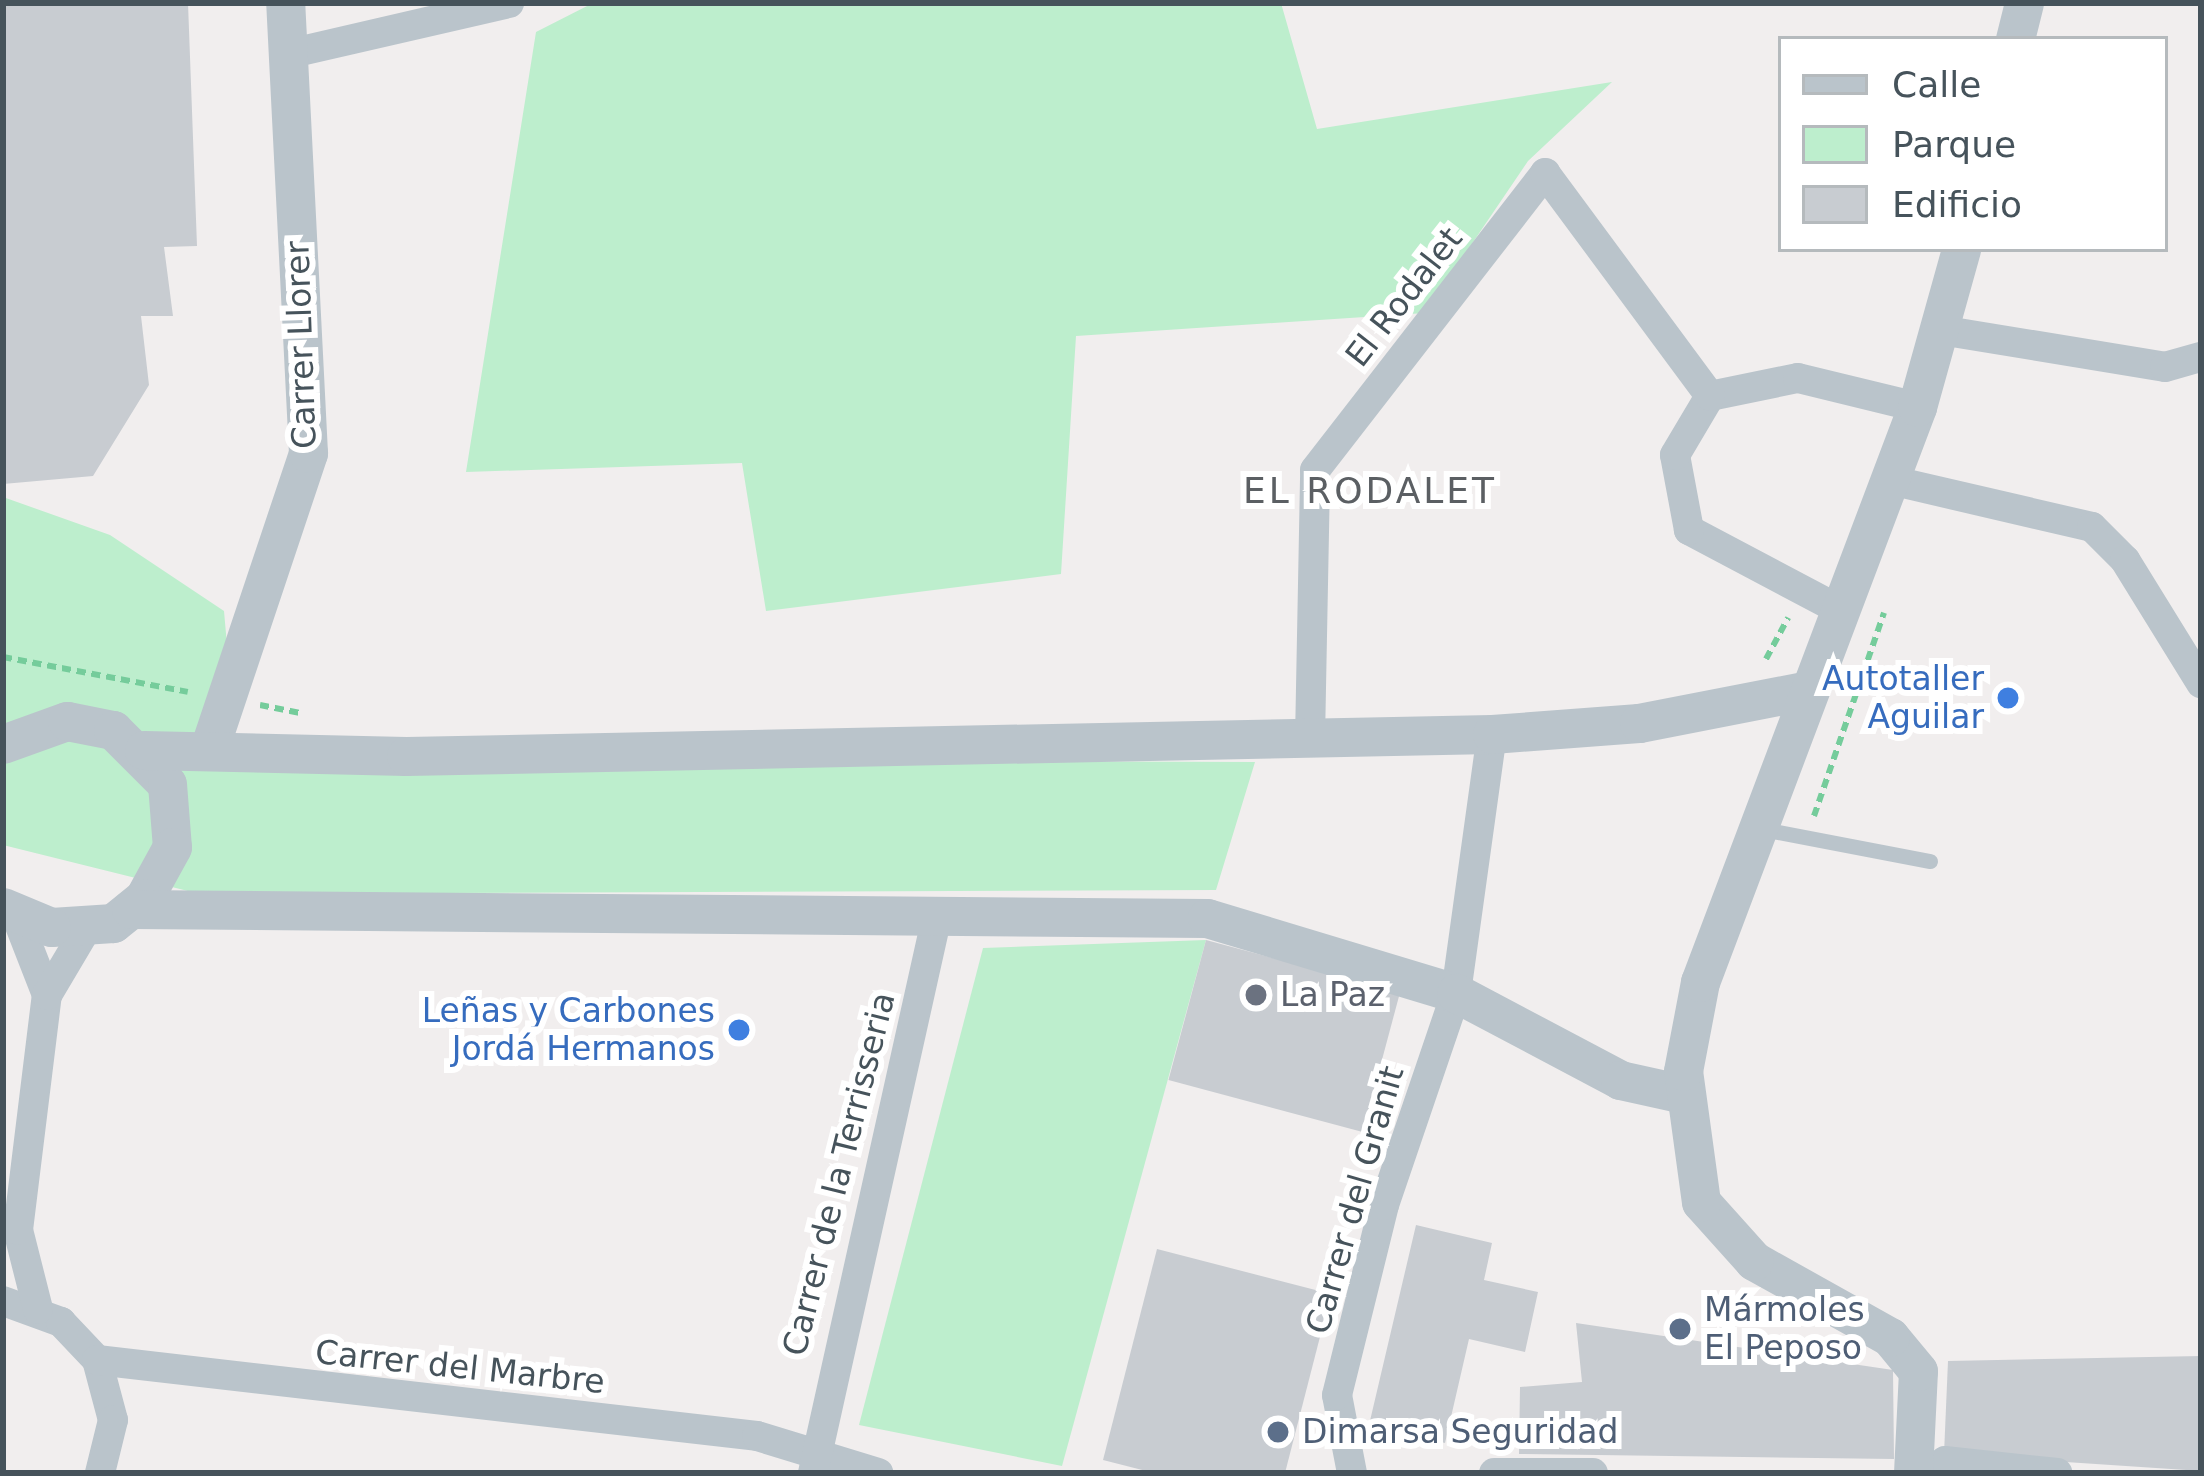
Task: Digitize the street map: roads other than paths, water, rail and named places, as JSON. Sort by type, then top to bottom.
[{"type":"street","name":"Carrer Llorer","points":[[212,743],[308,453],[285,3]]},
{"type":"street","points":[[288,54],[508,3]]},
{"type":"street","points":[[2016,36],[2024,3]]},
{"type":"street","name":"El Rodalet","points":[[1310,740],[1315,470],[1545,173],[1710,396]]},
{"type":"street","points":[[1913,1473],[1923,1390],[1890,1336],[1797,1293],[1701,1202],[1683,1094],[1700,982],[1803,692],[1840,610],[1917,407],[1959,252]]},
{"type":"street","points":[[1940,330],[2165,367],[2201,357]]},
{"type":"street","points":[[1840,610],[1689,530],[1676,454],[1710,396],[1798,378],[1917,407]]},
{"type":"street","points":[[1890,480],[2092,527],[2125,560],[2201,683]]},
{"type":"street","points":[[144,750],[212,743],[406,756],[1492,734],[1639,723],[1803,692]]},
{"type":"street","points":[[14,725],[113,730],[144,750],[167,784],[172,847],[131,909]]},
{"type":"street","name":"Carrer del Granit","points":[[1352,1473],[1337,1395],[1384,1205],[1456,993],[1492,734]]},
{"type":"street","points":[[100,1473],[113,1420],[97,1360],[38,1309],[10,1243],[47,995],[85,931],[131,909],[1207,918],[1456,993],[1620,1080],[1683,1094]]},
{"type":"street","points":[[10,912],[85,931]]},
{"type":"street","points":[[10,912],[47,995]]},
{"type":"street","name":"Carrer de la Terrisseria","points":[[814,1461],[937,916]]},
{"type":"street","points":[[3,1300],[38,1309]]},
{"type":"street","name":"Carrer del Marbre","points":[[97,1360],[878,1473]]},
{"type":"street","points":[[1942,1473],[1945,1461],[2056,1473]]},
{"type":"street","points":[[1495,1473],[1593,1473]]},
{"type":"lane","points":[[1755,827],[1930,861]]},
{"type":"place","name":"Autotaller Aguilar","points":[[2008,698]]},
{"type":"place","name":"La Paz","points":[[1256,995]]},
{"type":"place","name":"Leñas y Carbones Jordá Hermanos","points":[[739,1030]]},
{"type":"place","name":"Mármoles El Peposo","points":[[1680,1329]]},
{"type":"place","name":"Dimarsa Seguridad","points":[[1278,1432]]},
{"type":"district","name":"EL RODALET","points":[[1370,491]]}]
